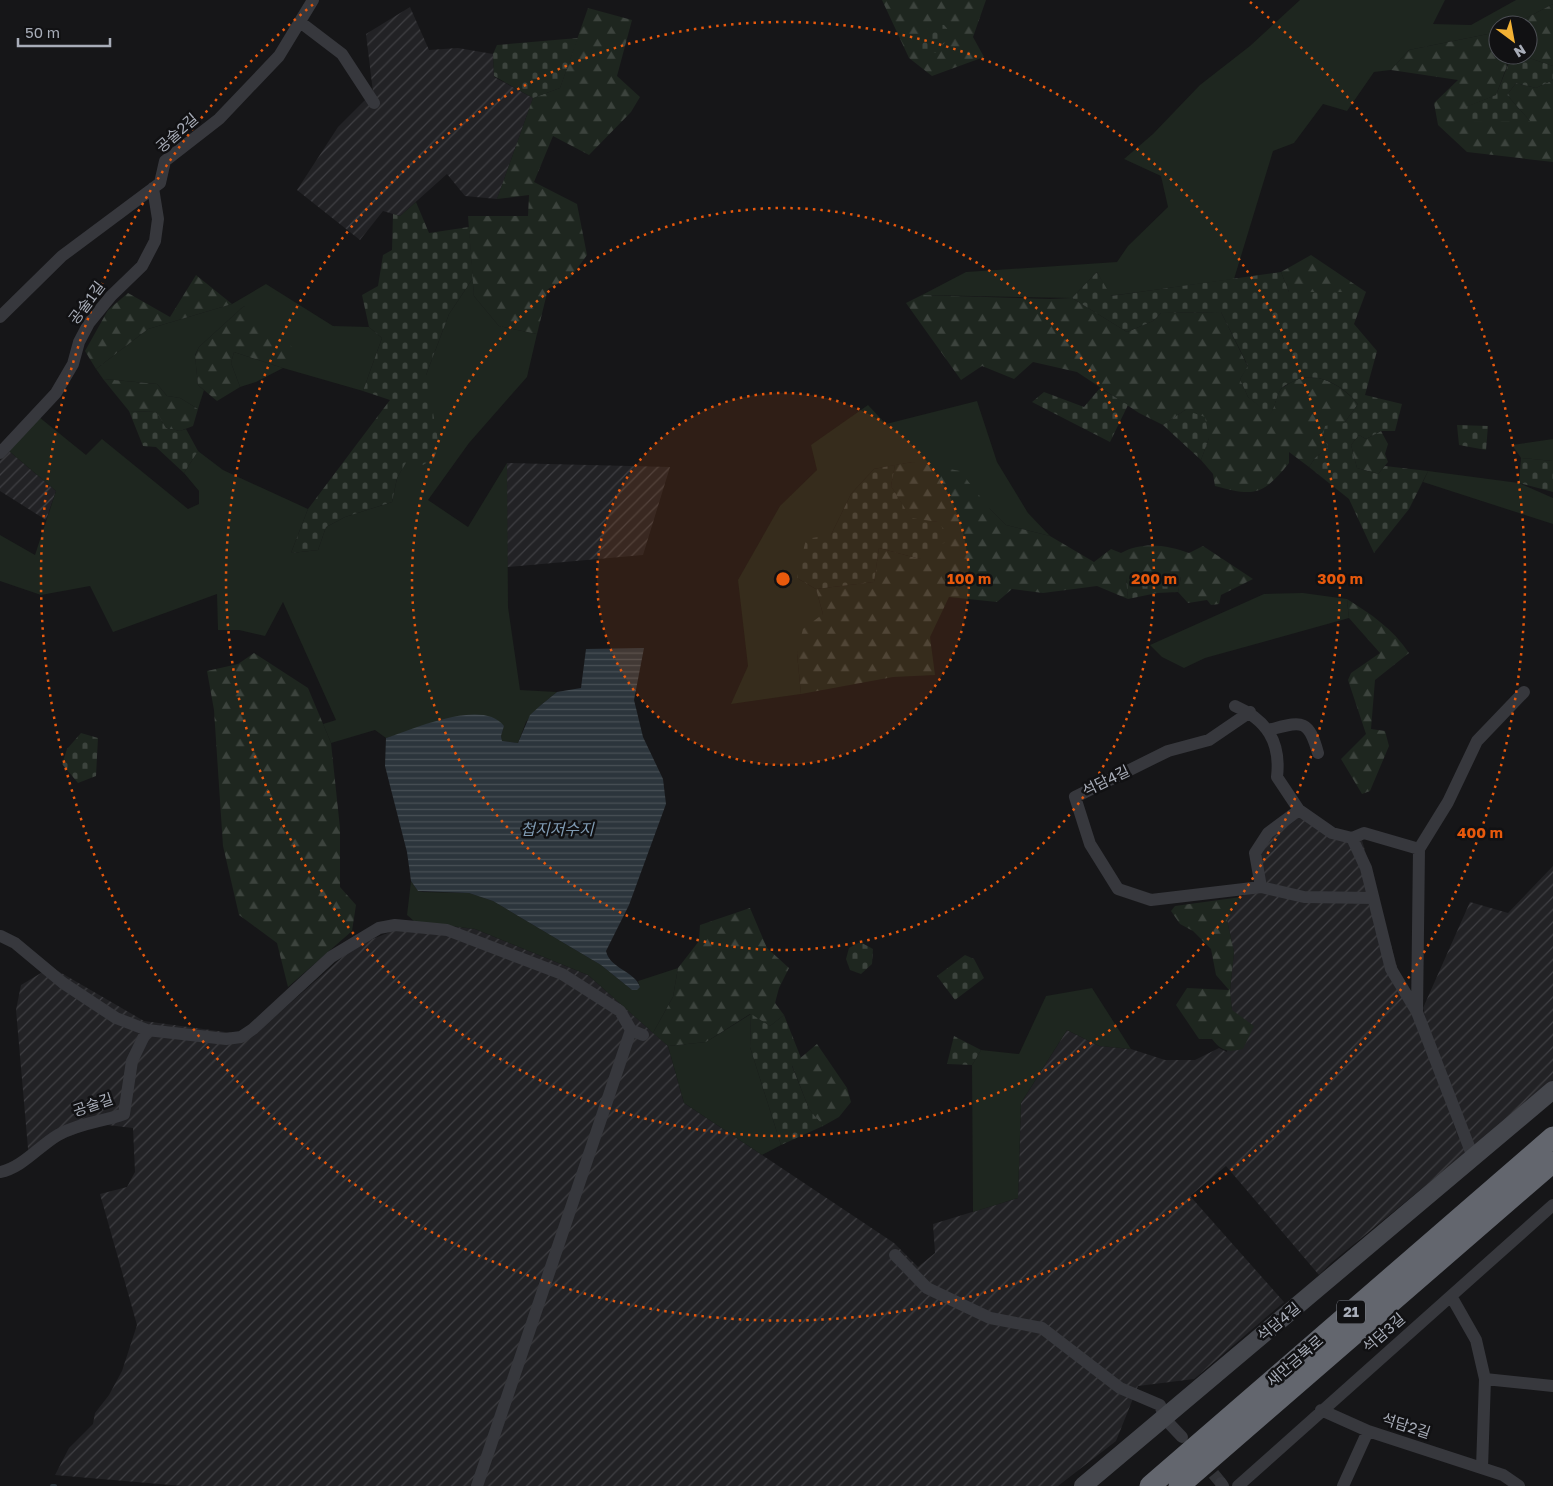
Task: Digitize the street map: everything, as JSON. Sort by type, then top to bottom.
[{"type":"highway","name":"새만금북로","points":[[1148,1486],[1553,1137]]},
{"type":"highway","name":"새만금북로","points":[[1179,1486],[1553,1162]]},
{"type":"highway","name":"21","points":[[1193,1486],[1272,1406]]},
{"type":"street","name":"공술2길","points":[[0,317],[62,256],[160,183],[165,162],[219,119],[245,94],[279,56],[313,0]]},
{"type":"street","points":[[300,22],[342,54],[374,103]]},
{"type":"street","name":"공술1길","points":[[0,453],[56,393],[73,364],[79,342],[89,323],[111,296],[142,266],[155,241],[158,219],[153,188]]},
{"type":"street","points":[[1417,1012],[1419,849],[1448,802],[1477,741],[1524,692]]},
{"type":"street","points":[[1235,706],[1250,712],[1268,730],[1279,759],[1276,777],[1298,810],[1332,833],[1352,838],[1364,833],[1419,849]]},
{"type":"street","name":"석담4길","points":[[1250,712],[1209,740],[1168,751],[1075,797],[1090,844],[1118,889],[1151,900],[1261,887],[1304,898],[1374,898]]},
{"type":"street","points":[[1268,730],[1296,724],[1306,726],[1312,732],[1318,753]]},
{"type":"street","points":[[1261,887],[1255,853],[1268,833],[1298,810]]},
{"type":"street","points":[[1352,838],[1366,868],[1391,969],[1417,1012],[1473,1157]]},
{"type":"street","points":[[2,936],[15,943],[63,983],[116,1018],[146,1030],[226,1039],[241,1037],[253,1029],[331,957],[379,928],[395,925],[447,930],[562,974],[620,1012],[637,1033],[478,1486]]},
{"type":"street","name":"공술길","points":[[0,1172],[18,1164],[59,1135],[86,1123],[124,1114],[132,1061],[146,1030]]},
{"type":"street","name":"석담4길","points":[[1083,1486],[1165,1419],[1553,1090]]},
{"type":"street","name":"석담3길","points":[[1238,1486],[1553,1205]]},
{"type":"street","points":[[896,1255],[927,1288],[990,1318],[1042,1328],[1120,1388],[1160,1405],[1165,1419],[1182,1437]]},
{"type":"street","points":[[1451,1296],[1476,1340],[1486,1379],[1482,1468]]},
{"type":"street","points":[[1486,1379],[1553,1386]]},
{"type":"street","name":"석담2길","points":[[1321,1410],[1368,1431],[1503,1475],[1519,1486]]},
{"type":"street","points":[[1343,1486],[1368,1431]]},
{"type":"shaded area","points":[[410,7],[429,50],[458,48],[493,54],[494,77],[533,98],[497,199],[465,196],[447,174],[400,216],[383,211],[360,240],[297,190],[338,127],[373,92],[366,34]]},
{"type":"shaded area","points":[[9,451],[56,491],[46,520],[0,491],[0,460]]},
{"type":"shaded area","points":[[507,463],[670,467],[643,555],[507,567]]},
{"type":"shaded area","points":[[1301,808],[1338,831],[1362,840],[1397,967],[1417,1012],[1459,1140],[1423,1008],[1470,902],[1508,913],[1553,866],[1553,1087],[1464,1154],[1331,1263],[1319,1275],[1226,1166],[1190,1196],[1284,1302],[1194,1379],[1138,1386],[1116,1441],[1058,1486],[183,1486],[55,1475],[69,1448],[93,1424],[95,1413],[109,1395],[122,1371],[137,1325],[100,1194],[127,1187],[135,1172],[133,1128],[99,1124],[58,1141],[29,1160],[16,1010],[21,985],[51,967],[144,1021],[240,1034],[271,1020],[355,946],[415,922],[475,929],[588,975],[668,1046],[684,1103],[894,1243],[918,1267],[935,1253],[933,1224],[1018,1198],[1021,1103],[1067,1030],[1099,1046],[1131,1049],[1165,1060],[1195,1060],[1219,1048],[1227,1052],[1232,1010],[1230,991],[1234,952],[1227,920],[1241,897],[1265,883],[1259,855],[1264,831]]},
{"type":"green space","points":[[882,0],[986,0],[973,37],[984,57],[932,76],[909,58]]},
{"type":"green space","points":[[1300,0],[1445,0],[1433,24],[1471,25],[1488,16],[1488,34],[1409,50],[1391,70],[1374,72],[1347,111],[1323,104],[1294,143],[1273,151],[1234,279],[1110,296],[1097,272],[1072,298],[922,295],[966,272],[1117,262],[1128,246],[1168,207],[1161,176],[1124,159],[1153,134],[1200,85],[1250,46]]},
{"type":"green space","points":[[1516,0],[1553,0],[1553,4],[1532,15],[1489,15]]},
{"type":"green space","points":[[1553,4],[1553,66],[1538,61],[1538,15],[1532,15]]},
{"type":"green space","points":[[588,8],[632,20],[617,76],[640,97],[631,112],[589,155],[553,136],[534,182],[577,204],[587,255],[571,277],[548,289],[537,334],[499,326],[474,296],[468,216],[528,216],[529,195],[497,199],[533,98],[560,88]]},
{"type":"green space","points":[[931,24],[944,25],[952,34],[936,53],[914,50]]},
{"type":"green space","points":[[1488,34],[1488,65],[1507,66],[1496,95],[1464,108],[1530,121],[1507,95],[1516,83],[1536,88],[1553,80],[1553,162],[1467,152],[1438,125],[1434,103],[1458,80],[1391,70],[1409,50]]},
{"type":"green space","points":[[578,38],[560,88],[533,98],[494,76],[493,54],[497,45]]},
{"type":"green space","points":[[1538,61],[1553,66],[1553,80],[1536,88],[1516,83],[1507,95],[1530,121],[1470,122],[1463,108],[1496,95],[1508,65],[1538,65]]},
{"type":"green space","points":[[416,202],[429,233],[469,227],[473,278],[449,314],[426,375],[439,445],[434,458],[423,465],[407,461],[397,478],[392,502],[345,517],[326,527],[318,550],[291,553],[308,509],[390,400],[363,391],[382,338],[369,327],[362,295],[378,286],[383,255],[392,250],[393,214],[400,216]]},
{"type":"green space","points":[[1311,255],[1366,292],[1289,292],[1281,272]]},
{"type":"green space","points":[[1097,272],[1111,296],[1281,272],[1289,292],[1366,292],[1354,324],[1377,351],[1365,395],[1402,404],[1395,431],[1381,431],[1366,439],[1359,435],[1351,445],[1357,468],[1378,474],[1385,466],[1428,471],[1409,509],[1374,553],[1349,499],[1309,467],[1315,458],[1328,447],[1323,435],[1325,426],[1345,422],[1358,404],[1352,397],[1327,381],[1309,377],[1299,379],[1282,388],[1270,415],[1248,397],[1240,379],[1248,366],[1221,312],[1161,313],[1153,321],[1127,332],[1072,298]]},
{"type":"green space","points":[[196,275],[232,304],[148,329],[96,369],[85,351],[108,310],[128,293],[170,317]]},
{"type":"green space","points":[[473,278],[474,296],[499,326],[537,334],[527,377],[469,443],[428,500],[468,527],[507,463],[508,607],[520,690],[557,692],[541,705],[526,722],[518,743],[502,741],[501,736],[504,726],[464,715],[386,738],[375,730],[331,743],[323,724],[336,720],[283,602],[265,636],[239,630],[218,630],[217,594],[113,632],[90,586],[41,595],[0,581],[0,535],[35,555],[56,491],[9,451],[39,417],[86,455],[102,439],[188,509],[199,504],[199,491],[184,473],[198,451],[223,470],[308,509],[291,553],[318,550],[326,527],[345,517],[392,502],[397,478],[407,460],[426,375],[449,314]]},
{"type":"green space","points":[[266,284],[333,326],[369,327],[382,338],[363,391],[283,368],[244,306],[199,347],[195,355],[198,385],[204,390],[198,409],[180,398],[167,396],[157,384],[103,379],[96,369],[148,329],[232,304]]},
{"type":"green space","points":[[922,295],[1072,298],[1127,332],[1153,321],[1161,313],[1221,312],[1248,367],[1240,379],[1248,397],[1270,414],[1281,389],[1299,379],[1308,377],[1318,378],[1336,385],[1358,404],[1345,422],[1323,435],[1328,447],[1315,458],[1309,467],[1289,452],[1289,463],[1280,474],[1272,482],[1257,491],[1240,492],[1215,486],[1213,474],[1201,460],[1209,438],[1185,410],[1163,425],[1139,413],[1077,372],[1033,362],[1014,379],[982,366],[961,380],[906,303]]},
{"type":"green space","points":[[244,306],[298,352],[283,368],[234,352],[231,363],[240,387],[217,401],[198,385],[195,356],[199,347]]},
{"type":"green space","points":[[234,352],[283,368],[256,382],[240,387],[231,363]]},
{"type":"green space","points":[[103,379],[157,384],[167,396],[180,398],[198,409],[193,426],[180,431],[166,428],[156,412],[129,411]]},
{"type":"green space","points":[[1100,388],[1128,405],[1110,442],[1032,402],[1044,392],[1084,407]]},
{"type":"green space","points":[[977,401],[997,462],[1028,513],[1050,536],[1006,525],[990,509],[913,462],[874,469],[851,494],[831,535],[797,578],[816,589],[823,614],[797,653],[801,694],[731,704],[748,666],[738,580],[780,506],[817,470],[811,445],[868,405],[886,424]]},
{"type":"green space","points":[[1185,410],[1205,417],[1209,438],[1201,460],[1163,425]]},
{"type":"green space","points":[[129,411],[156,412],[166,428],[180,431],[186,429],[198,451],[184,473],[156,447],[143,446]]},
{"type":"green space","points":[[1457,425],[1488,426],[1486,450],[1459,445]]},
{"type":"green space","points":[[1381,431],[1388,444],[1385,454],[1388,462],[1378,474],[1357,468],[1351,445],[1359,435],[1366,439]]},
{"type":"green space","points":[[1553,439],[1553,461],[1521,458],[1512,445]]},
{"type":"green space","points":[[1521,458],[1553,461],[1553,492],[1519,483]]},
{"type":"green space","points":[[913,462],[960,471],[990,509],[1006,525],[1050,536],[1094,562],[1111,549],[1121,553],[1138,547],[1164,546],[1189,553],[1203,546],[1253,579],[1221,595],[1219,604],[1211,605],[1207,600],[1188,603],[1178,592],[1181,577],[1126,578],[1128,599],[1097,586],[1043,593],[1012,589],[997,602],[949,597],[930,637],[935,675],[893,677],[801,694],[797,653],[803,629],[823,614],[816,589],[874,582],[879,548],[920,559],[938,522],[911,519],[891,486],[895,465]]},
{"type":"green space","points":[[895,465],[891,486],[911,518],[938,522],[951,538],[920,559],[879,548],[874,582],[816,589],[797,578],[806,539],[831,535],[851,494],[874,469]]},
{"type":"green space","points":[[1428,471],[1519,483],[1553,498],[1553,524],[1423,482]]},
{"type":"green space","points":[[1136,574],[1181,576],[1178,592],[1157,593],[1128,599],[1126,578]]},
{"type":"green space","points":[[1303,593],[1347,599],[1349,618],[1205,658],[1184,668],[1162,657],[1150,645],[1264,594]]},
{"type":"green space","points":[[1347,599],[1381,623],[1403,644],[1409,653],[1375,680],[1371,729],[1385,731],[1389,746],[1370,791],[1362,794],[1341,759],[1366,734],[1348,680],[1351,673],[1380,653],[1349,618]]},
{"type":"green space","points":[[254,653],[308,688],[331,743],[340,828],[340,887],[356,905],[352,931],[288,987],[277,943],[239,915],[223,846],[214,710],[207,671],[238,664]]},
{"type":"green space","points":[[81,733],[98,738],[96,776],[78,783],[62,764],[67,749]]},
{"type":"green space","points":[[411,881],[418,891],[469,893],[493,901],[601,965],[632,990],[640,987],[638,981],[678,968],[673,997],[653,1033],[588,975],[475,929],[415,922],[407,915]]},
{"type":"green space","points":[[1241,897],[1227,920],[1234,952],[1230,991],[1232,1010],[1254,1026],[1243,1049],[1229,1051],[1222,1049],[1212,1039],[1199,1039],[1176,1005],[1187,988],[1229,990],[1216,975],[1211,949],[1193,931],[1180,924],[1171,911],[1175,906]]},
{"type":"green space","points":[[750,908],[767,948],[789,968],[779,988],[775,1003],[784,1015],[770,1026],[750,1014],[706,1042],[668,1046],[653,1033],[673,997],[678,968],[699,941],[700,925]]},
{"type":"green space","points":[[860,942],[873,949],[872,964],[861,974],[850,970],[846,959],[849,948]]},
{"type":"green space","points":[[965,955],[974,959],[984,978],[955,1000],[937,976]]},
{"type":"green space","points":[[1092,988],[1131,1049],[1099,1046],[1067,1030],[1021,1103],[1018,1198],[973,1212],[972,1065],[981,1050],[1019,1054],[1046,996]]},
{"type":"green space","points":[[751,1014],[750,1047],[781,1145],[762,1155],[684,1103],[668,1046],[706,1042]]},
{"type":"green space","points":[[751,1014],[770,1026],[784,1015],[801,1058],[792,1066],[809,1109],[823,1126],[781,1145],[750,1047]]},
{"type":"green space","points":[[954,1036],[981,1050],[972,1065],[947,1064]]},
{"type":"green space","points":[[817,1044],[847,1088],[851,1102],[839,1117],[823,1126],[809,1109],[792,1065]]},
{"type":"water","name":"첩지저수지","points":[[644,648],[634,700],[643,737],[663,779],[666,804],[629,905],[606,951],[612,962],[637,982],[640,987],[637,990],[632,990],[601,965],[493,901],[469,893],[418,891],[411,881],[407,852],[385,766],[386,738],[430,723],[465,715],[481,715],[494,718],[504,726],[501,736],[502,741],[518,743],[530,715],[541,705],[557,692],[581,688],[586,649]]},
{"type":"tunnel","points":[[1202,1460],[1221,1483]]}]
